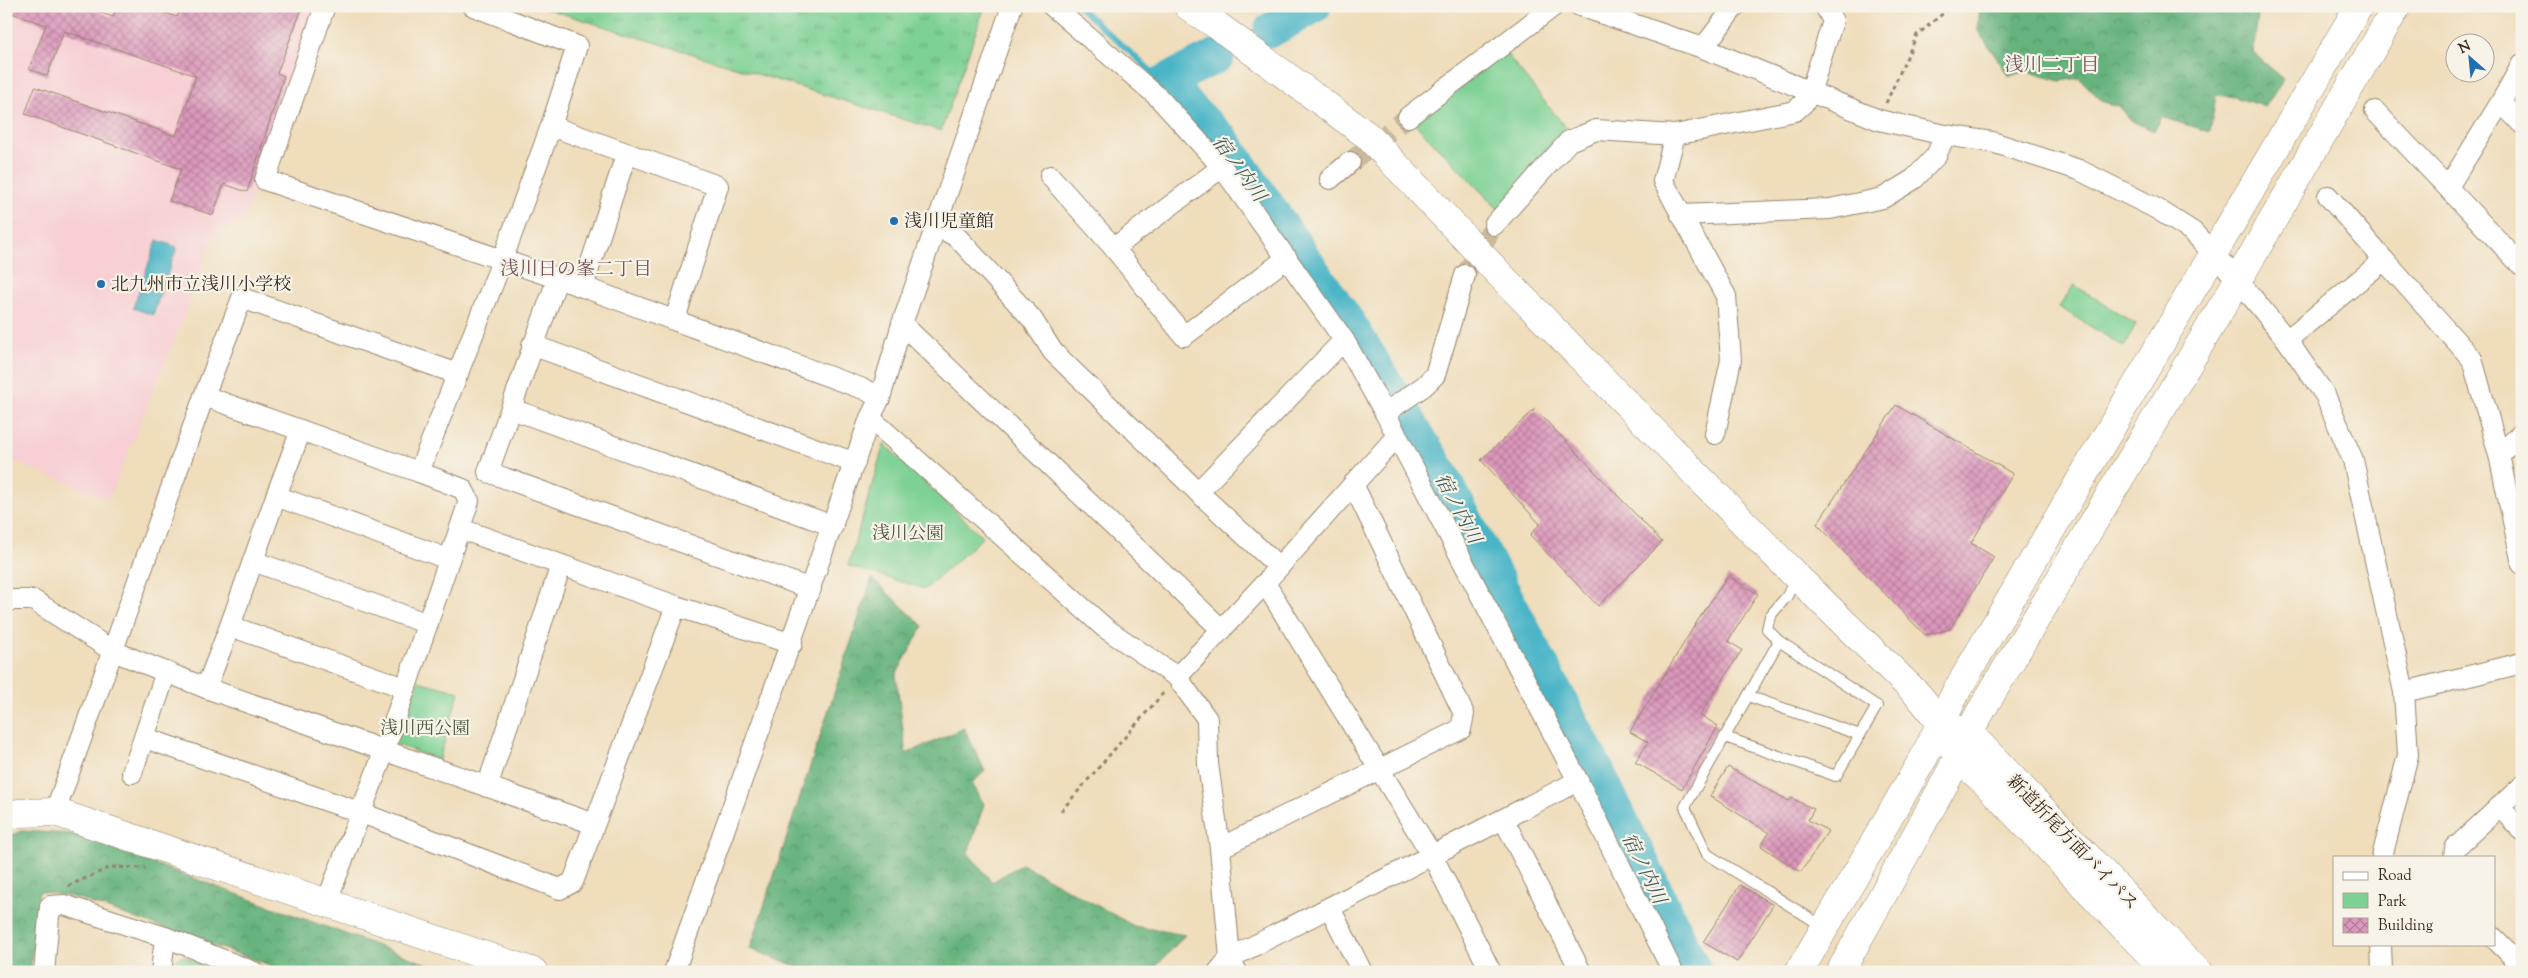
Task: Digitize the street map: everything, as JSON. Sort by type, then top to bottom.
[{"type":"street","points":[[325,6],[265,180],[676,319],[866,390],[880,398]]},
{"type":"street","points":[[419,472],[502,261],[551,126],[577,46],[472,6]]},
{"type":"street","points":[[674,972],[792,644],[870,418],[880,398],[902,324],[938,226],[1012,6]]},
{"type":"street","points":[[1052,6],[1157,96],[1222,167],[1344,340],[1389,410],[1396,437],[1578,781],[1673,972]]},
{"type":"street","points":[[1188,6],[1368,136],[1520,295],[1796,576],[1919,696],[1941,723],[1964,746],[1984,782],[2166,972]]},
{"type":"street","points":[[1408,117],[1554,6]]},
{"type":"street","points":[[1580,6],[1703,48],[1879,120],[1945,135],[1992,142],[2079,170],[2156,209],[2193,232],[2238,280],[2287,340],[2324,395],[2353,460],[2404,692],[2408,755],[2382,856]]},
{"type":"street","points":[[1703,48],[1735,6]]},
{"type":"street","points":[[1494,225],[1569,141],[1596,130],[1675,135],[1795,111],[1804,103],[1810,93],[1833,21],[1825,6]]},
{"type":"street","points":[[1799,972],[1941,723],[1957,690],[2212,253],[2359,6]]},
{"type":"street","points":[[1840,972],[1964,746],[1978,716],[2238,280],[2397,6]]},
{"type":"street","points":[[2448,187],[2501,102],[2522,64]]},
{"type":"street","points":[[2501,102],[2522,124]]},
{"type":"street","points":[[2375,111],[2522,266]]},
{"type":"street","points":[[551,126],[626,155],[718,186],[676,319]]},
{"type":"street","points":[[1675,135],[1663,181],[1726,296],[1731,360],[1715,434]]},
{"type":"street","points":[[1681,215],[1830,209],[1883,198],[1914,179],[1936,156],[1945,135]]},
{"type":"street","points":[[583,287],[626,155]]},
{"type":"street","points":[[1330,179],[1350,162]]},
{"type":"street","points":[[1114,248],[1222,167]]},
{"type":"street","points":[[1050,176],[1114,248],[1184,336],[1287,258]]},
{"type":"street","points":[[2328,196],[2472,359],[2498,455],[2522,564]]},
{"type":"street","points":[[938,226],[958,238],[1032,319],[1053,352],[1279,567]]},
{"type":"street","points":[[2287,340],[2384,260]]},
{"type":"street","points":[[1389,410],[1424,386],[1435,375],[1465,275]]},
{"type":"street","points":[[557,280],[532,345],[512,409],[488,472],[811,589]]},
{"type":"street","points":[[55,812],[204,396],[242,298],[458,374]]},
{"type":"street","points":[[902,324],[1222,630]]},
{"type":"street","points":[[1198,492],[1344,340]]},
{"type":"street","points":[[532,345],[855,463]]},
{"type":"street","points":[[204,396],[463,489],[469,501],[384,752],[359,812],[327,901]]},
{"type":"street","points":[[512,409],[833,526]]},
{"type":"street","points":[[870,418],[1105,628],[1177,677],[1208,719],[1208,764],[1220,848],[1229,967],[1330,908],[1578,781]]},
{"type":"street","points":[[206,688],[301,430]]},
{"type":"street","points":[[2498,455],[2522,433]]},
{"type":"street","points":[[1177,677],[1222,630],[1396,437]]},
{"type":"street","points":[[1220,848],[1461,729],[1464,714],[1353,484]]},
{"type":"street","points":[[276,496],[448,559]]},
{"type":"street","points":[[461,528],[676,606],[792,644]]},
{"type":"street","points":[[253,560],[428,624]]},
{"type":"street","points":[[487,787],[561,565]]},
{"type":"street","points":[[1264,583],[1432,855],[1491,972]]},
{"type":"street","points":[[6,600],[33,600],[113,651],[206,688],[384,752],[594,824]]},
{"type":"street","points":[[145,738],[359,812],[560,888],[573,882],[676,606]]},
{"type":"street","points":[[230,626],[405,688]]},
{"type":"street","points":[[2404,692],[2522,663]]},
{"type":"street","points":[[132,773],[166,672]]},
{"type":"street","name":"新道折尾方面バイパス","points":[[1964,746],[2198,972]]},
{"type":"street","points":[[2454,856],[2455,848],[2522,786]]},
{"type":"street","points":[[2499,807],[2522,830]]},
{"type":"street","points":[[6,816],[19,813],[55,812],[327,901],[534,972]]},
{"type":"street","points":[[1504,820],[1581,972]]},
{"type":"street","points":[[44,972],[50,906],[64,905],[165,937],[254,972]]},
{"type":"street","points":[[1330,908],[1362,972]]},
{"type":"street","points":[[161,972],[165,937]]},
{"type":"street","points":[[2496,940],[2522,966]]},
{"type":"street","points":[[2381,946],[2382,972]]},
{"type":"lane","points":[[1725,737],[1836,776],[1876,706],[1779,641],[1767,629],[1770,616],[1787,596],[1796,576]]},
{"type":"lane","points":[[1779,641],[1685,807],[1707,854],[1825,927]]},
{"type":"lane","points":[[1748,696],[1860,735]]},
{"type":"path","points":[[1879,120],[1917,34],[1952,6]]},
{"type":"path","points":[[1061,811],[1177,677]]},
{"type":"path","points":[[64,905],[66,887],[111,867],[148,868]]},
{"type":"shaded area","name":"北九州市立浅川小学校","points":[[6,6],[321,6],[245,218],[213,237],[179,330],[108,500],[6,458]]},
{"type":"green space","points":[[538,6],[985,6],[941,131]]},
{"type":"green space","points":[[1980,6],[2263,6],[2258,15],[2253,53],[2284,79],[2265,107],[2235,97],[2216,95],[2210,132],[2161,117],[2154,131],[2132,121],[2119,106],[2103,102],[2079,78],[2060,81],[2027,71],[2009,76],[1978,31]]},
{"type":"green space","points":[[1505,52],[1566,128],[1499,210],[1414,123]]},
{"type":"green space","points":[[2074,285],[2136,324],[2124,347],[2059,307]]},
{"type":"green space","name":"浅川公園","points":[[884,444],[983,537],[925,589],[848,566]]},
{"type":"green space","points":[[872,578],[923,626],[896,675],[906,754],[964,728],[985,771],[972,783],[984,804],[968,853],[992,882],[1022,864],[1134,926],[1185,935],[1151,972],[805,972],[799,967],[750,949]]},
{"type":"green space","name":"浅川西公園","points":[[418,681],[459,692],[439,760],[395,744]]},
{"type":"green space","points":[[22,831],[73,834],[449,972],[290,972],[77,898],[39,891],[30,972],[6,972],[6,837]]},
{"type":"green space","points":[[183,956],[217,972],[168,972],[169,963]]},
{"type":"water","points":[[157,240],[177,247],[153,315],[133,308]]},
{"type":"building","points":[[6,6],[82,6],[113,17],[116,6],[146,6],[177,17],[181,6],[303,6],[277,73],[284,76],[247,192],[224,184],[213,215],[169,201],[181,169],[25,114],[35,87],[176,136],[196,76],[64,31],[47,76],[29,69],[46,25],[6,11]]},
{"type":"building","points":[[1896,405],[2013,474],[1971,543],[1994,557],[1950,629],[1925,635],[1817,524]]},
{"type":"building","points":[[1535,409],[1662,542],[1598,606],[1530,535],[1540,524],[1481,460]]},
{"type":"building","points":[[1728,576],[1758,594],[1728,641],[1742,650],[1700,715],[1718,726],[1682,789],[1635,762],[1648,742],[1630,732],[1696,623]]},
{"type":"building","points":[[1728,767],[1789,801],[1791,798],[1814,809],[1808,820],[1828,831],[1801,872],[1761,846],[1769,833],[1710,796]]},
{"type":"building","points":[[1740,885],[1773,905],[1737,962],[1703,942]]},
{"type":"waterway","points":[[1078,6],[1164,82]]},
{"type":"waterway","points":[[1271,30],[1314,6]]},
{"type":"waterway","name":"宿ノ内川","points":[[1217,56],[1164,82],[1223,141],[1349,324],[1444,479],[1597,771],[1695,972]]},
{"type":"tunnel","points":[[1350,162],[1408,117]]},
{"type":"tunnel","points":[[1465,275],[1494,225]]},
{"type":"place","name":"浅川児童館","points":[[894,221]]},
{"type":"place","name":"北九州市立浅川小学校","points":[[101,284]]},
{"type":"district","name":"浅川二丁目","points":[[2052,64]]},
{"type":"district","name":"浅川日の峯二丁目","points":[[576,268]]}]
